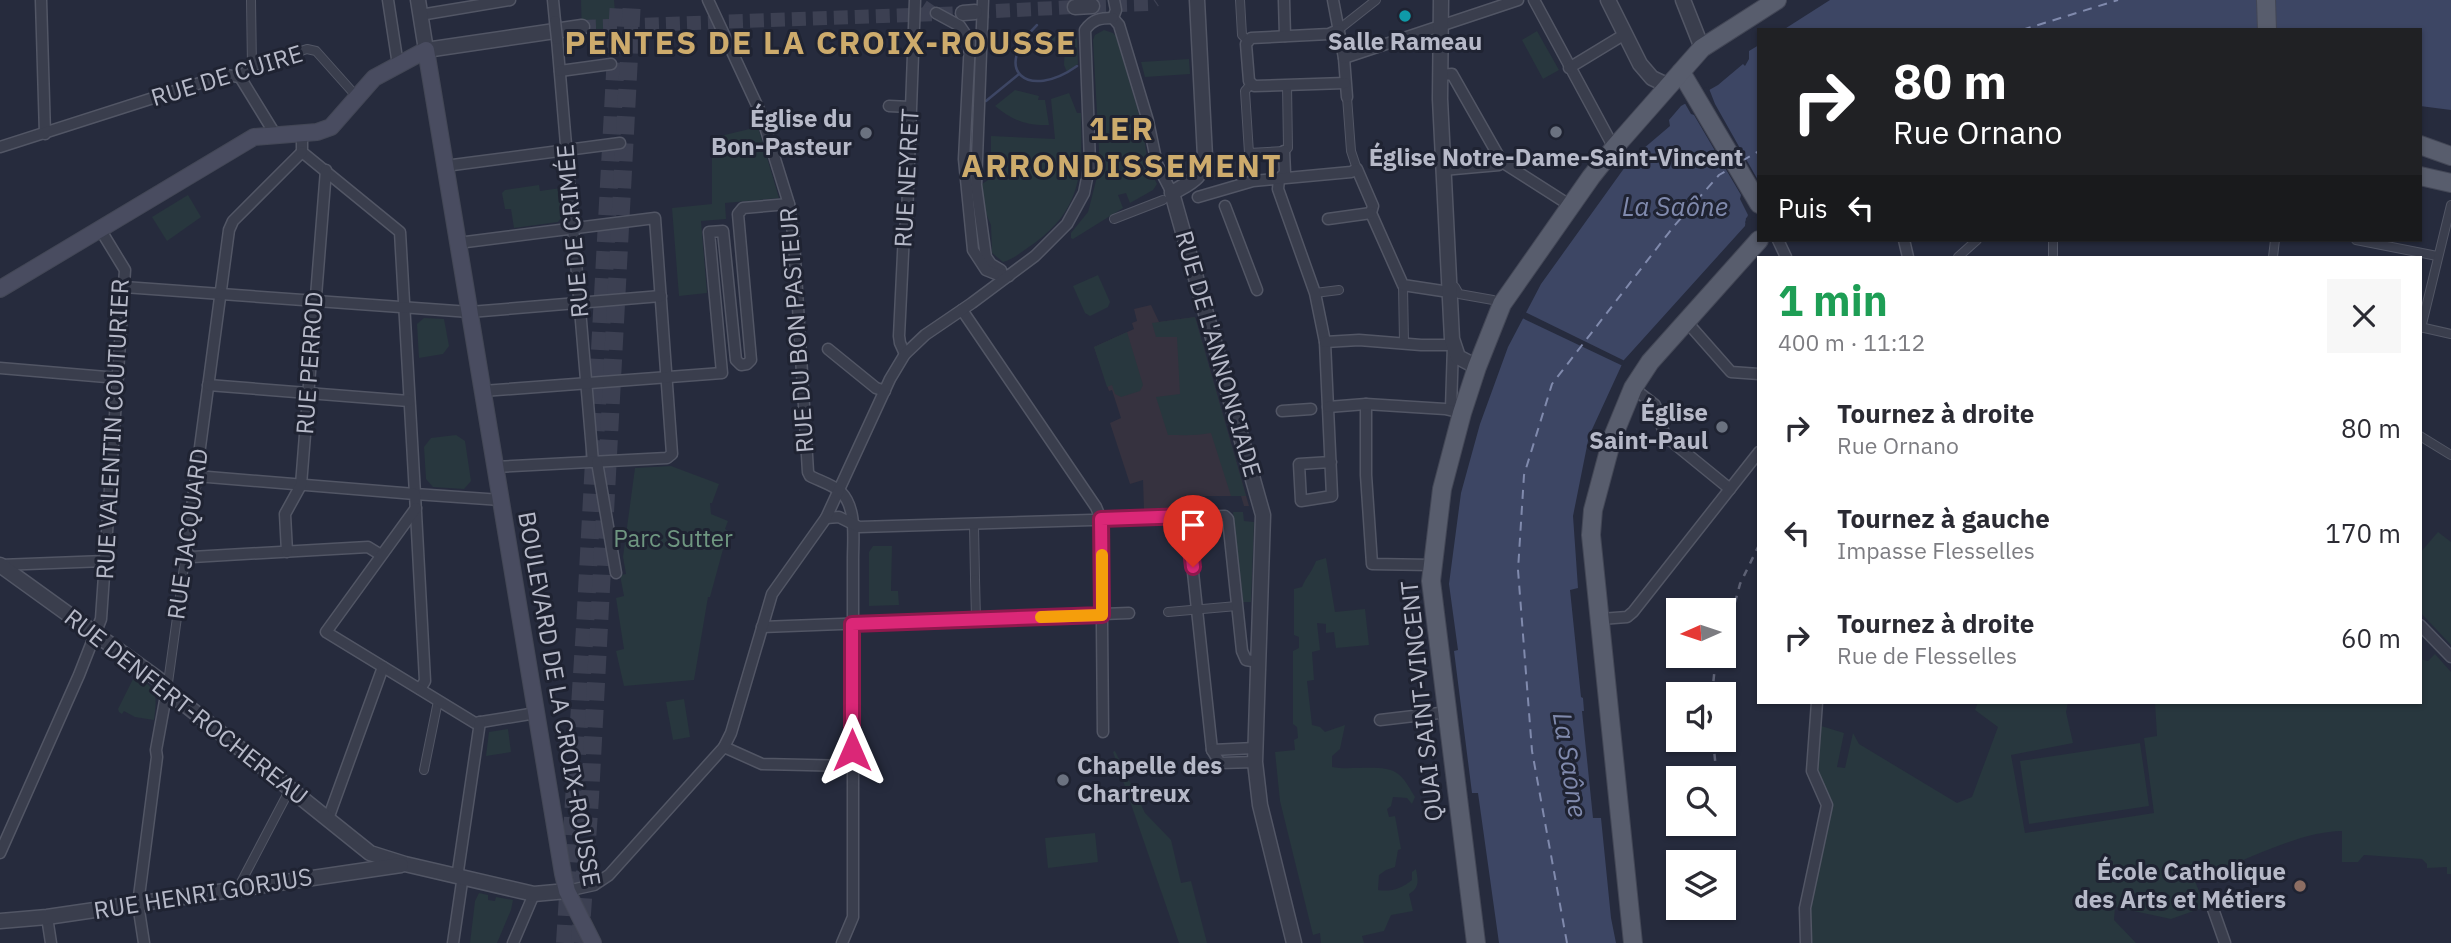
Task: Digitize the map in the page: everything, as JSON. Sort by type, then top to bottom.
[{"type":"main road","name":"QUAI SAINT-VINCENT","points":[[1476,943],[1431,581],[1442,489],[1457,411],[1502,304],[1614,148],[1702,48],[1777,0]]},
{"type":"main road","points":[[2258,0],[2258,28]]},
{"type":"main road","points":[[2266,0],[2267,28]]},
{"type":"main road","points":[[0,289],[253,138],[317,132],[331,127],[374,78],[426,50]]},
{"type":"main road","name":"BOULEVARD DE LA CROIX-ROUSSE","points":[[426,50],[562,870],[568,891],[593,943]]},
{"type":"main road","points":[[1675,79],[1691,87],[1757,201]]},
{"type":"main road","points":[[2422,146],[2451,156]]},
{"type":"main road","points":[[2422,176],[2451,183]]},
{"type":"main road","points":[[1633,943],[1591,523],[1612,439],[1638,380],[1686,321],[1757,242]]},
{"type":"street","points":[[41,0],[45,134]]},
{"type":"street","points":[[251,0],[252,67]]},
{"type":"street","points":[[388,0],[398,65]]},
{"type":"street","name":"BOULEVARD DE LA CROIX-ROUSSE","points":[[418,0],[426,50]]},
{"type":"street","points":[[420,15],[510,0]]},
{"type":"street","name":"RUE DE CRIMÉE","points":[[553,0],[586,382],[595,462],[616,573]]},
{"type":"street","name":"RUE DU BON PASTEUR","points":[[708,0],[757,103],[789,204],[794,240],[808,472],[810,476],[838,489]]},
{"type":"street","points":[[1113,18],[1116,10],[1114,0]]},
{"type":"street","points":[[1114,219],[1167,196],[1197,177],[1203,169],[1205,157],[1198,0]]},
{"type":"street","points":[[1240,0],[1242,35],[1247,40],[1250,85],[1245,91],[1248,153],[1284,152]]},
{"type":"street","points":[[1284,0],[1285,36]]},
{"type":"street","points":[[1333,0],[1345,58],[1351,151],[1373,205],[1371,213],[1403,285],[1404,342]]},
{"type":"street","points":[[1247,40],[1329,34],[1376,0]]},
{"type":"street","points":[[1441,0],[1443,170],[1452,289],[1452,345],[1458,357],[1477,367]]},
{"type":"street","points":[[1345,58],[1518,0]]},
{"type":"street","points":[[1534,0],[1614,148]]},
{"type":"street","points":[[1608,0],[1648,75],[1675,79]]},
{"type":"street","points":[[1683,0],[1702,48]]},
{"type":"street","name":"RUE NEYRET","points":[[905,354],[899,336],[907,217],[910,107],[920,2]]},
{"type":"street","points":[[1075,8],[1092,6]]},
{"type":"street","points":[[974,8],[976,185],[986,257],[991,264],[1009,276]]},
{"type":"street","points":[[936,13],[960,26],[970,41],[964,159],[973,250],[986,270],[1009,276]]},
{"type":"street","points":[[568,891],[594,885],[609,875],[724,747],[731,733],[775,589],[826,518],[905,354],[925,335],[1035,256],[1067,223],[1084,193],[1090,163],[1085,30],[1091,21],[1113,18],[1119,25],[1167,196]]},
{"type":"street","points":[[426,50],[582,27]]},
{"type":"street","points":[[1569,68],[1625,34]]},
{"type":"street","name":"RUE DE CUIRE","points":[[0,148],[225,75],[240,77],[252,67],[307,49],[316,51],[356,97]]},
{"type":"street","points":[[560,71],[611,64]]},
{"type":"street","points":[[1441,75],[1452,74],[1502,162],[1571,206]]},
{"type":"street","points":[[240,77],[275,134]]},
{"type":"street","points":[[1250,85],[1345,83]]},
{"type":"street","points":[[1287,85],[1288,148],[1284,152],[1285,173],[1279,179],[1278,189],[1315,293],[1325,342],[1331,462],[1331,498],[1300,500],[1298,464],[1331,462]]},
{"type":"street","points":[[889,106],[910,107]]},
{"type":"street","points":[[302,133],[302,152],[398,228],[401,236],[425,681],[420,689]]},
{"type":"street","points":[[445,166],[620,142]]},
{"type":"street","name":"RUE JACQUARD","points":[[144,943],[138,904],[158,757],[156,750],[167,690],[229,230],[233,221],[302,152]]},
{"type":"street","points":[[1443,170],[1499,165],[1502,162]]},
{"type":"street","points":[[1198,197],[1253,181],[1351,172],[1357,169]]},
{"type":"street","name":"RUE PERROD","points":[[287,552],[285,514],[301,485],[326,170]]},
{"type":"street","name":"RUE DE L'ANNONCIADE","points":[[1167,196],[1262,515],[1255,755],[1258,789],[1294,943]]},
{"type":"street","points":[[483,391],[722,373],[709,232],[723,231],[736,360],[741,365],[747,364],[751,359],[738,214],[743,208],[789,204]]},
{"type":"street","points":[[2422,324],[2451,205]]},
{"type":"street","points":[[1225,206],[1256,290]]},
{"type":"street","points":[[1328,219],[1371,213]]},
{"type":"street","points":[[458,243],[655,218],[672,454],[667,458],[495,467]]},
{"type":"street","name":"RUE VALENTIN COUTURIER","points":[[0,853],[101,619],[125,270],[100,229]]},
{"type":"street","points":[[1959,256],[1975,242]]},
{"type":"street","points":[[2366,242],[2437,256]]},
{"type":"street","points":[[1403,285],[1452,289],[1460,295],[1493,300]]},
{"type":"street","points":[[124,286],[470,312],[661,296]]},
{"type":"street","points":[[1315,293],[1339,290]]},
{"type":"street","points":[[962,310],[1096,507],[1101,519],[1103,732]]},
{"type":"street","points":[[1686,321],[1731,372],[1757,374]]},
{"type":"street","points":[[2422,328],[2451,334]]},
{"type":"street","points":[[1325,342],[1359,340],[1452,345]]},
{"type":"street","name":"QUAI SAINT-VINCENT","points":[[1452,345],[1457,411]]},
{"type":"street","points":[[828,349],[876,388],[886,391]]},
{"type":"street","points":[[0,368],[118,378]]},
{"type":"street","points":[[1638,380],[1655,405],[1665,436],[1730,489]]},
{"type":"street","points":[[208,385],[410,401]]},
{"type":"street","points":[[1328,407],[1366,404],[1457,411]]},
{"type":"street","points":[[1366,404],[1366,475],[1372,564],[1432,565]]},
{"type":"street","points":[[1282,411],[1311,409]]},
{"type":"street","points":[[2422,437],[2451,455]]},
{"type":"street","points":[[1601,619],[1628,617],[1633,612],[1757,455]]},
{"type":"street","name":"BOULEVARD DE LA CROIX-ROUSSE","points":[[196,476],[501,500]]},
{"type":"street","points":[[838,489],[847,501],[853,564],[853,917],[842,943]]},
{"type":"street","points":[[416,508],[326,632],[475,723],[536,713]]},
{"type":"street","points":[[826,518],[838,517],[859,527],[1222,515],[1228,519],[1243,656],[1246,660],[1258,662]]},
{"type":"street","points":[[1187,516],[1212,750],[1220,763],[1255,755]]},
{"type":"street","points":[[974,526],[976,619]]},
{"type":"street","points":[[186,552],[192,557],[368,547],[381,555]]},
{"type":"street","points":[[0,565],[105,561]]},
{"type":"street","name":"RUE DENFERT-ROCHEREAU","points":[[0,565],[158,679],[167,690],[370,853],[405,864],[534,894],[568,891]]},
{"type":"street","points":[[1168,612],[1237,606]]},
{"type":"street","points":[[762,627],[1129,613]]},
{"type":"street","points":[[2422,627],[2451,657]]},
{"type":"street","points":[[328,819],[383,667]]},
{"type":"street","points":[[424,770],[438,701]]},
{"type":"street","points":[[1806,943],[1805,908],[1827,805],[1812,771],[1816,707]]},
{"type":"street","points":[[1380,720],[1448,712]]},
{"type":"street","points":[[453,943],[462,882],[459,867],[480,722]]},
{"type":"street","points":[[724,747],[762,764],[852,766]]},
{"type":"street","points":[[238,889],[290,789]]},
{"type":"street","points":[[369,869],[372,859],[370,853]]},
{"type":"street","name":"RUE HENRI GORJUS","points":[[0,921],[47,917],[405,864]]},
{"type":"street","points":[[513,943],[534,894]]},
{"type":"street","points":[[2213,909],[2225,943]]},
{"type":"street","points":[[47,917],[51,943]]},
{"type":"shaded area","points":[[1151,305],[1159,322],[1195,317],[1249,506],[1244,506],[1241,496],[1191,496],[1192,508],[1144,510],[1143,480],[1130,484],[1110,423],[1121,418],[1094,347],[1134,329],[1132,323],[1137,321],[1134,309]]},
{"type":"green space","points":[[581,0],[614,0],[617,37],[614,38],[613,34],[582,38]]},
{"type":"green space","points":[[1104,30],[1116,36],[1143,128],[1148,166],[1157,184],[1153,190],[1130,203],[1126,193],[1118,195],[1123,208],[1073,239],[1071,233],[1088,212],[1098,173],[1093,40],[1095,35]]},
{"type":"green space","points":[[1070,31],[1077,35],[1078,64],[1067,72],[1064,65],[1065,40],[1049,41],[1052,37]]},
{"type":"green space","points":[[1537,31],[1559,70],[1543,79],[1522,40]]},
{"type":"green space","points":[[1189,59],[1190,74],[1145,77],[1141,62]]},
{"type":"green space","points":[[1015,90],[1039,96],[1038,100],[1045,100],[1049,125],[1020,121],[995,106]]},
{"type":"green space","points":[[1069,93],[1077,113],[1081,113],[1080,168],[1072,200],[1052,228],[1020,254],[1003,262],[992,253],[991,225],[984,209],[982,184],[991,178],[991,136],[1055,139],[1051,99]]},
{"type":"green space","points":[[758,127],[779,198],[725,203],[726,219],[701,221],[707,293],[679,296],[672,208],[712,204],[712,138]]},
{"type":"green space","points":[[539,185],[540,191],[561,188],[563,215],[558,222],[514,228],[511,209],[505,209],[502,193],[505,190]]},
{"type":"green space","points":[[188,195],[201,217],[167,241],[152,217]]},
{"type":"green space","points":[[1098,275],[1110,302],[1108,307],[1090,316],[1085,313],[1073,286]]},
{"type":"green space","points":[[1195,317],[1246,496],[1231,496],[1211,433],[1168,435],[1156,397],[1180,394],[1177,337],[1156,337],[1152,323]]},
{"type":"green space","points":[[424,318],[444,319],[449,346],[443,354],[419,358],[417,324]]},
{"type":"green space","points":[[1127,332],[1143,385],[1140,391],[1121,397],[1115,394],[1112,385],[1107,387],[1094,347]]},
{"type":"green space","points":[[456,435],[465,441],[471,481],[464,489],[433,487],[426,479],[424,447],[431,438]]},
{"type":"green space","name":"Parc Sutter","points":[[671,466],[719,484],[710,503],[711,514],[728,521],[725,529],[728,531],[708,597],[694,680],[624,686],[616,651],[624,649],[616,598],[624,596],[620,575],[626,574],[623,557],[635,468]]},
{"type":"green space","points":[[1233,512],[1243,512],[1244,521],[1254,522],[1251,602],[1243,602]]},
{"type":"green space","points":[[2438,532],[2451,542],[2451,645],[2422,614],[2422,551]]},
{"type":"green space","points":[[873,546],[892,546],[891,591],[898,591],[899,605],[869,606],[869,552]]},
{"type":"green space","points":[[1326,558],[1335,612],[1365,609],[1369,645],[1336,648],[1334,632],[1326,633],[1326,624],[1317,623],[1320,650],[1312,652],[1314,680],[1307,681],[1312,725],[1325,732],[1345,725],[1340,749],[1332,756],[1332,767],[1392,771],[1403,779],[1415,797],[1412,804],[1407,798],[1393,797],[1391,806],[1387,809],[1389,817],[1395,816],[1401,849],[1398,850],[1395,867],[1379,875],[1378,890],[1392,890],[1404,886],[1412,880],[1412,872],[1416,869],[1417,886],[1409,894],[1413,911],[1391,915],[1384,931],[1362,936],[1364,943],[1321,943],[1320,933],[1313,935],[1280,801],[1275,752],[1295,750],[1294,740],[1298,738],[1297,727],[1293,724],[1293,651],[1299,648],[1299,637],[1294,635],[1294,589],[1302,587],[1316,561]]},
{"type":"green space","points":[[2435,654],[2451,672],[2451,874],[2447,874],[2447,867],[2427,868],[2422,859],[2364,855],[2358,862],[2342,862],[2342,831],[2325,832],[2288,842],[2195,881],[2205,907],[2171,919],[2115,907],[2114,920],[2136,943],[1809,943],[1808,916],[1829,808],[1817,773],[1818,725],[1844,733],[1837,767],[1845,768],[1853,733],[1859,744],[1957,803],[1972,797],[1998,727],[1975,710],[1977,704],[2068,704],[2066,712],[2073,743],[2011,755],[2025,833],[2154,813],[2144,738],[2157,736],[2155,704],[2422,704],[2422,660],[2428,661]]},
{"type":"green space","points":[[136,673],[154,693],[154,720],[119,712],[118,709]]},
{"type":"green space","points":[[684,699],[690,737],[673,740],[666,702]]},
{"type":"green space","points":[[508,729],[511,752],[486,756],[489,732]]},
{"type":"green space","points":[[2140,743],[2149,806],[2029,824],[2020,761]]},
{"type":"green space","points":[[1115,751],[1145,813],[1171,840],[1181,883],[1191,881],[1207,943],[1179,943],[1113,752]]},
{"type":"green space","points":[[1095,833],[1098,862],[1048,868],[1045,838]]},
{"type":"green space","points":[[479,893],[488,895],[488,900],[495,901],[496,897],[513,900],[497,943],[470,943],[475,901]]},
{"type":"water","points":[[1830,0],[2451,0],[2451,110],[2422,106],[2422,28],[1786,28]]},
{"type":"water","name":"La Saône","points":[[1757,46],[1757,211],[1746,218],[1745,226],[1624,360],[1589,436],[1573,516],[1578,588],[1570,590],[1583,698],[1582,711],[1593,818],[1601,818],[1616,943],[1499,943],[1478,793],[1472,793],[1454,651],[1458,650],[1449,584],[1461,493],[1480,424],[1508,347],[1541,284],[1630,160],[1670,126],[1669,120],[1681,106],[1718,85],[1743,64],[1745,66],[1749,51]]},
{"type":"pier","points":[[1708,86],[1715,104],[1757,178],[1757,215],[1745,223],[1748,215],[1740,199],[1741,195],[1683,100]]},
{"type":"pier","points":[[1523,311],[1625,361],[1623,366],[1520,317]]},
{"type":"waterway","points":[[1037,25],[1023,41],[1017,55],[1016,67],[1021,76],[1043,81],[1077,66]]},
{"type":"waterway","points":[[986,101],[1019,74]]},
{"type":"ferry route","points":[[2028,28],[2118,0]]},
{"type":"ferry route","points":[[1742,161],[1757,152]]},
{"type":"ferry route","points":[[1567,943],[1532,751],[1518,570],[1524,475],[1552,384],[1674,226],[1719,175],[1728,170]]},
{"type":"tunnel","points":[[565,943],[619,0]]},
{"type":"tunnel","points":[[580,943],[632,0]]},
{"type":"tunnel","points":[[1092,6],[1149,4],[1155,0]]},
{"type":"tunnel","points":[[924,5],[936,13]]},
{"type":"tunnel","points":[[975,12],[1075,7]]},
{"type":"tunnel","points":[[582,27],[963,13]]},
{"type":"railway","points":[[1736,599],[1757,549]]},
{"type":"railway","points":[[1713,682],[1715,668]]},
{"type":"railway","points":[[1714,752],[1716,766]]},
{"type":"slow traffic","points":[[1041,617],[1102,615],[1102,555]]},
{"type":"place","name":"Salle Rameau","points":[[1405,16]]},
{"type":"place","name":"Église Notre-Dame-Saint-Vincent","points":[[1556,132]]},
{"type":"place","name":"Église du Bon-Pasteur","points":[[866,133]]},
{"type":"place","name":"Église Saint-Paul","points":[[1722,427]]},
{"type":"place","name":"Chapelle des Chartreux","points":[[1063,780]]},
{"type":"place","name":"École Catholique des Arts et Métiers","points":[[2300,886]]},
{"type":"district","name":"PENTES DE LA CROIX-ROUSSE","points":[[821,43]]},
{"type":"district","name":"1ER ARRONDISSEMENT","points":[[1122,148]]},
{"type":"route","points":[[852,750],[852,624],[1102,615],[1101,519],[1187,516],[1193,567]]}]
